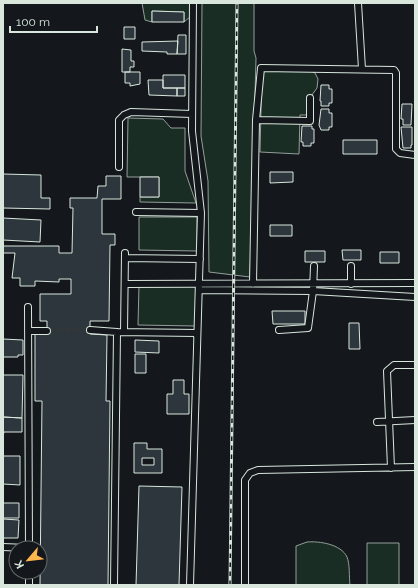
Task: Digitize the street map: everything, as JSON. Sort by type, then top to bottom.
[{"type":"street","points":[[190,585],[201,213],[192,131],[193,3]]},
{"type":"street","points":[[358,3],[362,69]]},
{"type":"street","points":[[253,284],[256,120],[261,68],[392,69],[395,71],[396,149],[400,153],[415,155]]},
{"type":"street","points":[[256,120],[310,121],[310,98]]},
{"type":"street","points":[[119,167],[119,120],[124,115],[131,112],[192,114]]},
{"type":"street","points":[[136,212],[201,213]]},
{"type":"street","points":[[124,332],[125,256],[200,259]]},
{"type":"street","points":[[279,330],[308,328],[313,291],[314,266]]},
{"type":"street","points":[[351,266],[352,284]]},
{"type":"street","points":[[199,287],[253,284],[415,283]]},
{"type":"street","points":[[124,284],[313,291],[415,297]]},
{"type":"street","points":[[28,307],[28,540]]},
{"type":"street","points":[[28,330],[47,330]]},
{"type":"street","points":[[90,330],[117,332],[197,333],[197,336]]},
{"type":"street","points":[[114,585],[117,332]]},
{"type":"street","points":[[391,468],[388,369],[394,364],[415,365]]},
{"type":"street","points":[[377,422],[415,420]]},
{"type":"street","points":[[245,585],[245,480],[250,473],[258,470],[415,467]]},
{"type":"green space","points":[[142,3],[190,3],[190,17],[184,22],[184,12],[152,11],[152,22],[145,20]]},
{"type":"green space","points":[[202,3],[254,3],[254,51],[256,58],[250,277],[209,272],[208,181],[201,136]]},
{"type":"green space","points":[[262,68],[309,70],[315,73],[318,79],[317,88],[309,99],[308,115],[300,115],[299,154],[260,152]]},
{"type":"green space","points":[[128,118],[163,119],[171,128],[185,128],[185,171],[196,203],[140,202],[140,197],[159,197],[159,177],[127,177]]},
{"type":"green space","points":[[139,217],[197,217],[197,251],[139,250]]},
{"type":"green space","points":[[139,285],[197,286],[196,326],[138,325]]},
{"type":"green space","points":[[307,542],[329,544],[340,549],[344,553],[349,563],[350,585],[296,585],[296,546]]},
{"type":"green space","points":[[367,543],[399,543],[399,585],[367,585]]},
{"type":"building","points":[[152,11],[184,12],[184,22],[152,22]]},
{"type":"building","points":[[124,27],[135,27],[135,39],[124,39]]},
{"type":"building","points":[[178,35],[186,35],[186,54],[177,54]]},
{"type":"building","points":[[178,41],[177,54],[142,51],[142,42]]},
{"type":"building","points":[[122,49],[131,50],[131,61],[134,61],[134,67],[130,67],[130,72],[122,72]]},
{"type":"building","points":[[125,72],[140,72],[140,84],[130,86],[130,83],[125,83]]},
{"type":"building","points":[[163,75],[185,75],[185,88],[163,88]]},
{"type":"building","points":[[148,80],[163,80],[163,88],[177,88],[177,96],[149,95]]},
{"type":"building","points":[[321,85],[329,85],[329,89],[332,89],[332,103],[329,103],[329,106],[321,106]]},
{"type":"building","points":[[177,88],[185,88],[185,96],[177,96]]},
{"type":"building","points":[[402,104],[412,104],[411,125],[403,125],[403,119],[401,119]]},
{"type":"building","points":[[321,109],[329,109],[329,113],[332,113],[332,127],[329,127],[329,130],[321,130],[319,125]]},
{"type":"building","points":[[302,126],[312,126],[312,129],[314,129],[314,143],[311,143],[311,146],[303,146],[303,142],[301,142]]},
{"type":"building","points":[[401,127],[412,127],[411,148],[403,148]]},
{"type":"building","points":[[343,140],[377,140],[377,154],[343,154]]},
{"type":"building","points":[[270,172],[293,172],[293,182],[270,183]]},
{"type":"building","points":[[3,174],[41,175],[41,198],[50,198],[50,209],[3,208]]},
{"type":"building","points":[[106,176],[121,176],[121,199],[102,199],[102,234],[115,234],[115,245],[110,245],[109,321],[90,321],[90,334],[107,335],[106,401],[110,401],[108,585],[40,585],[40,580],[48,580],[48,540],[40,540],[42,401],[35,401],[35,334],[47,334],[47,321],[40,321],[40,294],[71,294],[71,279],[59,279],[59,282],[35,281],[35,286],[20,286],[20,278],[12,278],[15,253],[3,253],[3,246],[59,246],[59,253],[72,253],[73,208],[70,208],[70,198],[97,198],[98,186],[106,186]]},
{"type":"building","points":[[140,177],[159,177],[159,197],[140,197]]},
{"type":"building","points":[[3,218],[41,220],[40,242],[3,240]]},
{"type":"building","points":[[270,225],[292,225],[292,236],[270,236]]},
{"type":"building","points":[[342,250],[361,250],[361,260],[343,260]]},
{"type":"building","points":[[305,251],[325,251],[325,262],[305,262]]},
{"type":"building","points":[[380,252],[399,252],[399,263],[380,263]]},
{"type":"building","points":[[272,311],[305,311],[305,324],[273,324]]},
{"type":"building","points":[[349,323],[359,323],[360,349],[349,349]]},
{"type":"building","points":[[3,339],[23,340],[23,355],[18,355],[18,357],[3,357]]},
{"type":"building","points":[[135,340],[159,341],[159,353],[135,352]]},
{"type":"building","points":[[135,354],[146,354],[146,373],[135,373]]},
{"type":"building","points":[[3,375],[23,375],[22,418],[3,417]]},
{"type":"building","points":[[173,380],[184,380],[184,394],[189,394],[189,414],[167,414],[167,394],[173,394]]},
{"type":"building","points":[[3,417],[22,418],[22,432],[4,432],[3,436]]},
{"type":"building","points":[[134,443],[147,443],[147,449],[162,449],[162,473],[134,473]],"holes":[[[142,458],[154,458],[154,465],[142,465]]]},
{"type":"building","points":[[3,456],[20,456],[20,485],[3,484]]},
{"type":"building","points":[[139,486],[182,487],[179,585],[136,585]]},
{"type":"building","points":[[3,503],[19,503],[19,518],[3,518]]},
{"type":"building","points":[[3,519],[19,520],[18,538],[3,538]]},
{"type":"tunnel","points":[[47,331],[90,330]]},
{"type":"railway","points":[[230,585],[237,3]]}]
